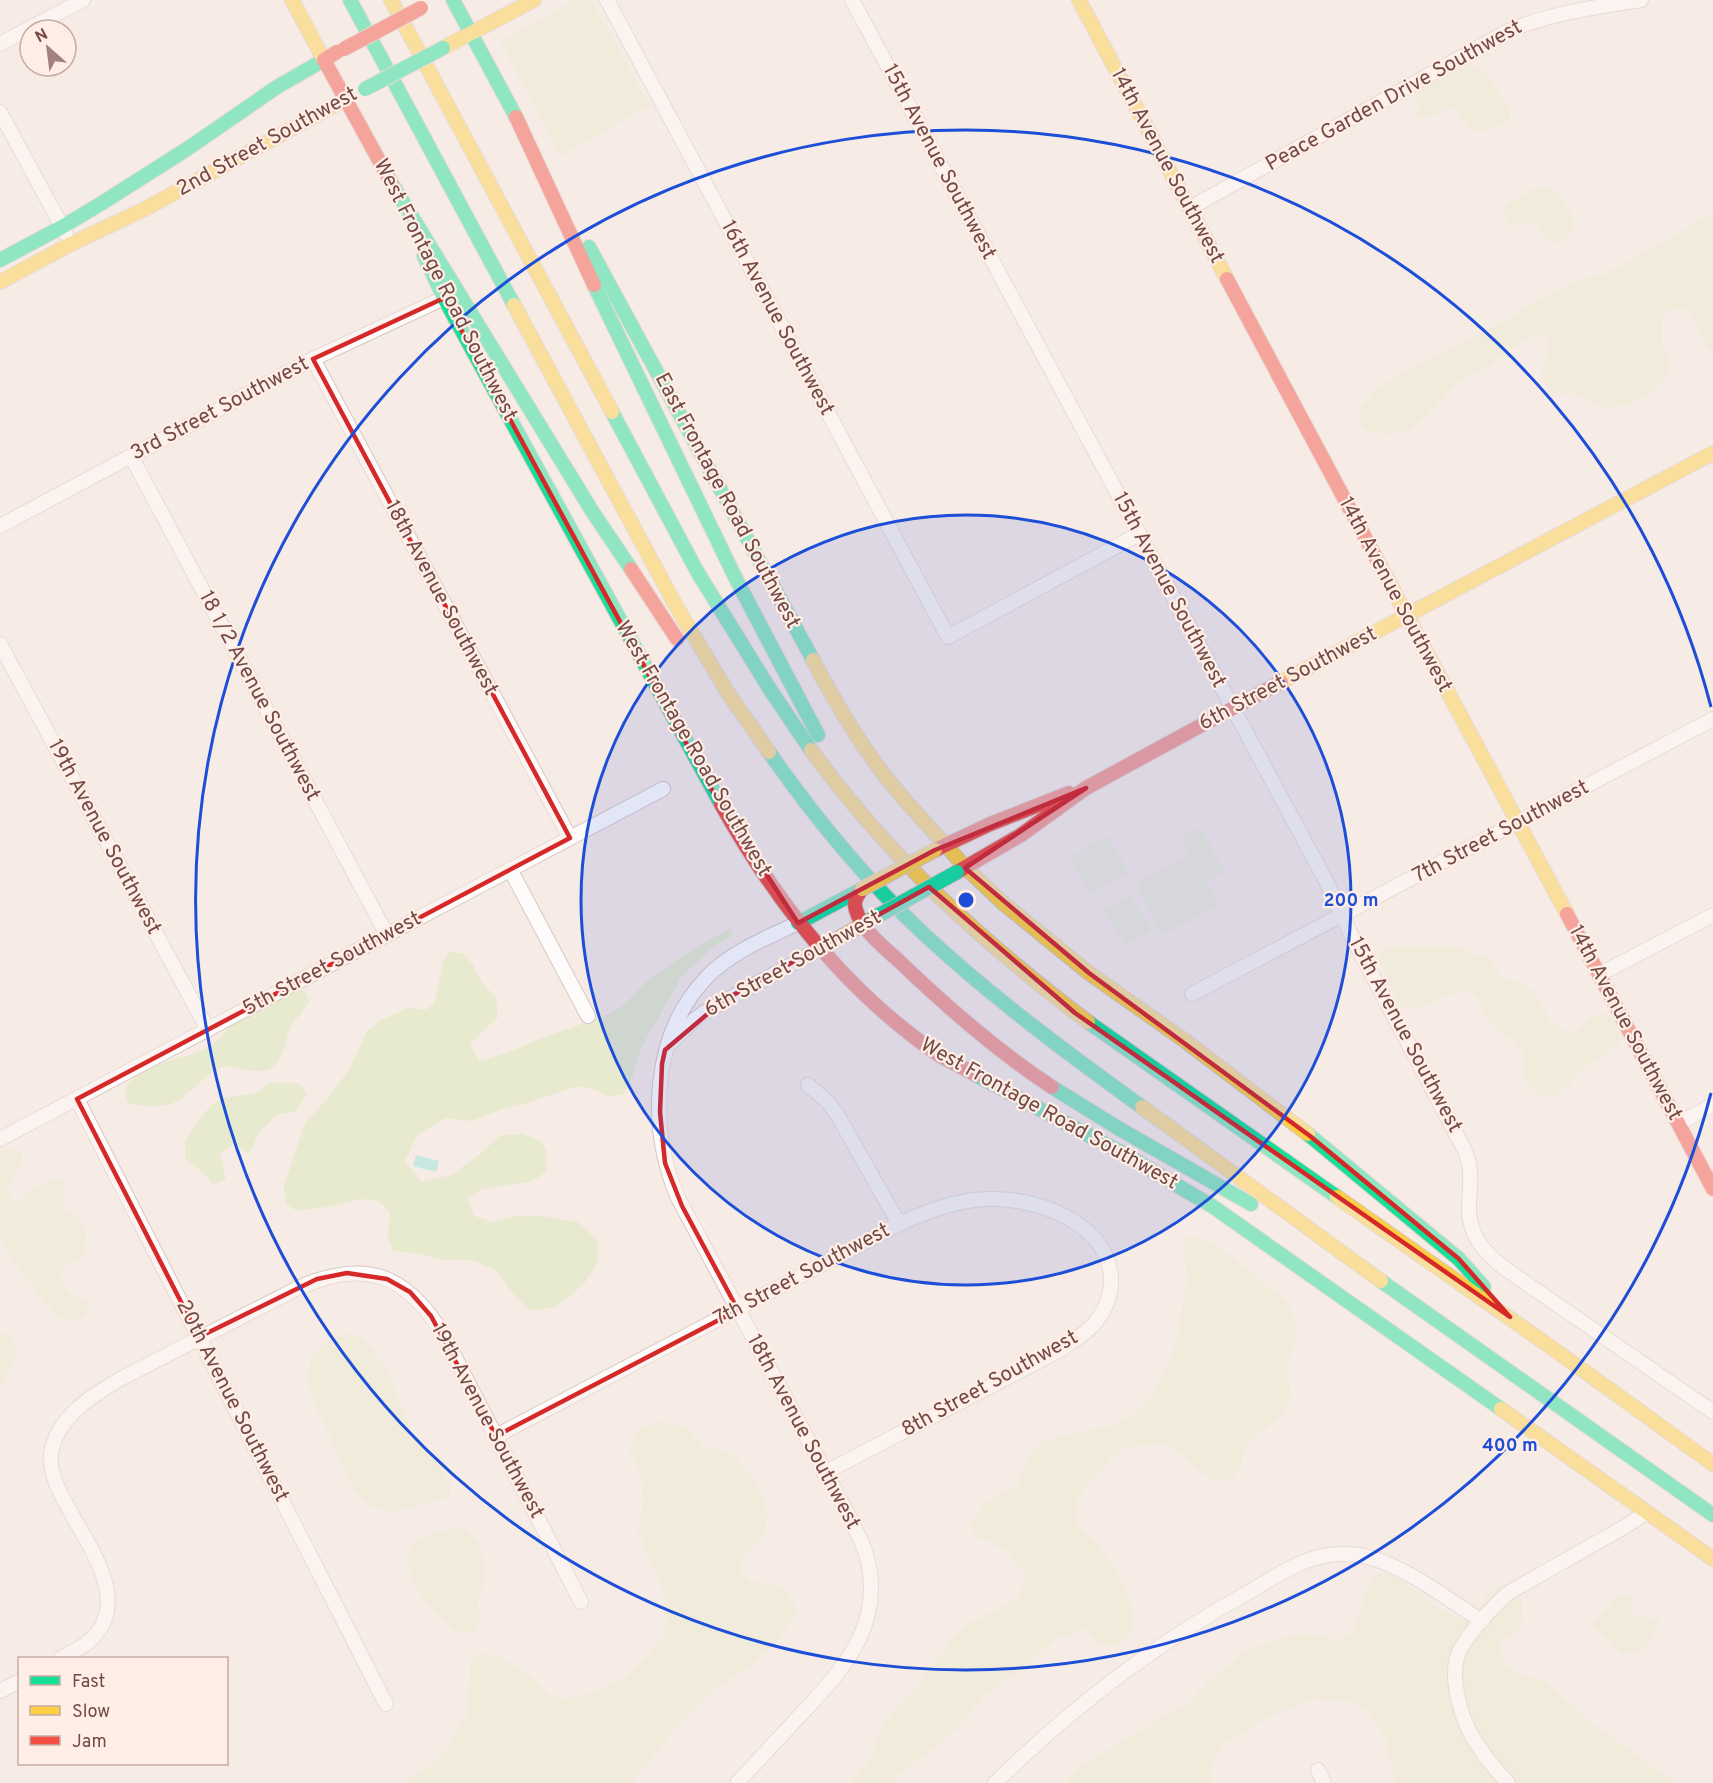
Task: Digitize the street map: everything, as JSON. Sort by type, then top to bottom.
[{"type":"main road","name":"West Frontage Road Southwest","points":[[292,0],[392,184],[444,298],[710,787],[746,848],[798,923],[820,949],[867,999],[922,1044],[957,1066],[1124,1154],[1212,1206],[1713,1559]]},
{"type":"main road","points":[[350,0],[681,617],[724,687],[779,768],[826,828],[882,892],[989,993],[1070,1056],[1393,1289],[1713,1515]]},
{"type":"main road","points":[[391,0],[698,573],[740,645],[781,708],[824,766],[894,852],[994,946],[1075,1013],[1510,1317],[1713,1464]]},
{"type":"main road","name":"2nd Street Southwest","points":[[0,260],[62,227],[187,149],[277,87],[436,0]]},
{"type":"main road","points":[[453,0],[516,117],[622,346],[730,567],[801,704],[866,819]]},
{"type":"main road","name":"2nd Street Southwest","points":[[0,282],[71,244],[145,209],[534,0]]},
{"type":"main road","name":"14th Avenue Southwest","points":[[1079,0],[1713,1189]]},
{"type":"main road","name":"East Frontage Road Southwest","points":[[516,117],[610,285],[837,705],[869,754],[940,847],[961,869],[1053,945],[1184,1040],[1337,1158],[1460,1259],[1510,1317]]},
{"type":"main road","points":[[392,184],[592,511],[683,649]]},
{"type":"main road","name":"6th Street Southwest","points":[[820,949],[1021,835],[1086,788],[1713,453]]},
{"type":"main road","points":[[701,675],[745,731],[779,768]]},
{"type":"main road","name":"6th Street Southwest","points":[[798,923],[940,847],[1035,805],[1086,788]]},
{"type":"main road","points":[[862,889],[855,901],[858,915],[868,922],[871,933],[912,974],[964,1020],[1038,1078],[1095,1114],[1218,1184],[1393,1289]]},
{"type":"street","points":[[0,44],[83,0]]},
{"type":"street","name":"16th Avenue Southwest","points":[[607,0],[948,637],[1139,534]]},
{"type":"street","name":"Peace Garden Drive Southwest","points":[[1190,208],[1508,31],[1562,13],[1622,1],[1641,0]]},
{"type":"street","name":"15th Avenue Southwest","points":[[854,4],[1321,871],[1464,1149],[1471,1166],[1468,1216],[1472,1230],[1495,1262],[1713,1412]]},
{"type":"street","points":[[0,112],[71,244]]},
{"type":"street","name":"3rd Street Southwest","points":[[0,526],[313,359],[444,298]]},
{"type":"street","name":"18th Avenue Southwest","points":[[313,359],[570,838]]},
{"type":"street","name":"18 1/2 Avenue Southwest","points":[[131,456],[387,935]]},
{"type":"street","name":"19th Avenue Southwest","points":[[0,644],[208,1030]]},
{"type":"street","name":"7th Street Southwest","points":[[1192,994],[1713,719]]},
{"type":"street","name":"5th Street Southwest","points":[[0,1139],[663,789]]},
{"type":"street","points":[[510,869],[588,1016]]},
{"type":"street","points":[[1600,974],[1713,915]]},
{"type":"street","name":"6th Street Southwest","points":[[665,1050],[683,1008],[716,969],[750,946],[798,923]]},
{"type":"street","name":"6th Street Southwest","points":[[665,1050],[705,1012],[820,949]]},
{"type":"street","name":"18th Avenue Southwest","points":[[665,1050],[661,1076],[660,1112],[665,1163],[682,1206],[862,1544],[869,1569],[870,1591],[867,1620],[859,1641],[845,1664],[824,1690],[737,1783]]},
{"type":"street","points":[[808,1084],[828,1102],[838,1116],[899,1224]]},
{"type":"street","name":"20th Avenue Southwest","points":[[77,1099],[386,1704]]},
{"type":"street","points":[[1679,1123],[1713,1105]]},
{"type":"street","name":"7th Street Southwest","points":[[496,1436],[899,1224],[938,1207],[985,1199],[1023,1202],[1052,1210],[1074,1221],[1091,1234],[1109,1261]]},
{"type":"street","name":"8th Street Southwest","points":[[824,1473],[1060,1350],[1079,1337],[1093,1326],[1108,1301],[1111,1289],[1109,1261]]},
{"type":"street","name":"19th Avenue Southwest","points":[[199,1337],[317,1280],[336,1274],[360,1273],[387,1279],[403,1287],[420,1302],[444,1336],[581,1602]]},
{"type":"street","points":[[64,1657],[88,1642],[98,1632],[106,1615],[108,1592],[99,1566],[54,1478],[50,1461],[57,1436],[74,1412],[94,1394],[199,1337]]},
{"type":"street","points":[[1508,1783],[1471,1736],[1460,1708],[1454,1676],[1461,1649],[1492,1609],[1508,1593],[1647,1512]]},
{"type":"street","points":[[994,1783],[1077,1709],[1149,1654],[1228,1603],[1310,1559],[1339,1554],[1384,1561],[1482,1621]]},
{"type":"street","points":[[0,1691],[18,1682]]},
{"type":"highlighted area","points":[[444,298],[710,787],[798,923],[935,850],[1086,788],[965,868],[1089,973],[1310,1136],[1459,1259],[1510,1317],[1075,1013],[929,887],[724,1000],[665,1050],[662,1064],[660,1112],[665,1163],[682,1206],[738,1310],[496,1436],[431,1316],[410,1292],[387,1279],[347,1273],[317,1279],[199,1337],[77,1099],[570,838],[313,359]]},
{"type":"green space","points":[[575,0],[591,0],[650,105],[560,156],[501,42]]},
{"type":"green space","points":[[1467,62],[1486,74],[1509,109],[1510,121],[1482,131],[1471,129],[1454,106],[1426,118],[1418,118],[1417,93],[1440,76]]},
{"type":"green space","points":[[1547,186],[1560,196],[1575,220],[1572,232],[1559,242],[1548,242],[1536,224],[1523,222],[1510,227],[1503,215],[1507,205],[1531,191]]},
{"type":"green space","points":[[1713,212],[1713,350],[1709,349],[1698,333],[1695,320],[1688,307],[1675,307],[1662,315],[1662,344],[1669,362],[1667,376],[1655,390],[1628,404],[1610,409],[1574,393],[1560,394],[1545,386],[1542,368],[1551,341],[1544,333],[1529,338],[1486,368],[1455,384],[1429,413],[1409,430],[1392,434],[1369,432],[1359,423],[1360,408],[1374,392],[1393,378],[1504,321],[1556,290],[1583,279],[1605,274],[1656,247]]},
{"type":"green space","points":[[1201,827],[1225,872],[1206,882],[1218,906],[1163,935],[1136,883],[1190,855],[1181,837]]},
{"type":"green space","points":[[1109,836],[1129,873],[1089,894],[1070,857]]},
{"type":"green space","points":[[1131,895],[1151,931],[1125,946],[1105,910]]},
{"type":"green space","points":[[731,928],[732,936],[716,945],[682,976],[641,1048],[633,1075],[624,1094],[610,1097],[578,1086],[471,1121],[446,1118],[417,1135],[405,1161],[422,1182],[451,1175],[479,1155],[501,1135],[521,1134],[540,1140],[546,1150],[546,1172],[532,1181],[482,1189],[468,1199],[474,1216],[494,1222],[517,1216],[543,1216],[578,1222],[598,1241],[597,1264],[583,1285],[554,1308],[529,1310],[497,1271],[473,1260],[443,1260],[422,1254],[393,1251],[388,1236],[390,1212],[379,1201],[360,1199],[333,1206],[297,1211],[286,1204],[284,1186],[305,1123],[349,1070],[367,1031],[381,1020],[408,1008],[425,1010],[435,1003],[443,962],[450,951],[464,954],[481,981],[496,998],[498,1017],[470,1044],[479,1061],[507,1053],[604,1016],[623,1006],[647,981],[697,947]]},
{"type":"green space","points":[[1394,946],[1452,946],[1489,959],[1501,977],[1523,984],[1534,991],[1550,1020],[1559,1028],[1573,1034],[1592,1018],[1607,1013],[1616,1025],[1621,1040],[1582,1070],[1563,1090],[1549,1096],[1541,1095],[1528,1084],[1523,1056],[1518,1045],[1490,1022],[1477,997],[1471,993],[1449,994],[1430,1004],[1412,1008],[1403,1006],[1395,998],[1378,959],[1380,952]]},
{"type":"green space","points":[[301,990],[306,993],[309,1001],[290,1028],[279,1061],[269,1069],[257,1071],[226,1067],[212,1072],[187,1094],[168,1105],[128,1104],[126,1091],[131,1081],[141,1073],[209,1047],[236,1023]]},
{"type":"green space","points":[[269,1083],[299,1083],[307,1094],[295,1112],[278,1114],[260,1131],[249,1154],[234,1144],[220,1154],[226,1179],[213,1185],[204,1173],[185,1159],[185,1140],[210,1106],[224,1098],[257,1093]]},
{"type":"green space","points":[[7,1149],[22,1153],[22,1163],[9,1183],[10,1198],[18,1201],[43,1184],[61,1180],[65,1210],[77,1218],[83,1226],[87,1243],[84,1253],[78,1260],[64,1265],[60,1276],[67,1291],[85,1301],[91,1309],[81,1318],[68,1322],[55,1314],[15,1263],[0,1237],[0,1152]]},
{"type":"green space","points":[[1200,1237],[1218,1246],[1286,1301],[1296,1321],[1295,1344],[1287,1362],[1291,1401],[1279,1417],[1243,1448],[1239,1470],[1229,1479],[1221,1481],[1213,1479],[1168,1446],[1127,1448],[1112,1458],[1077,1501],[1075,1524],[1096,1543],[1117,1569],[1131,1605],[1132,1630],[1118,1646],[1101,1645],[1085,1629],[1056,1639],[983,1697],[957,1729],[896,1777],[893,1783],[849,1783],[869,1761],[884,1722],[914,1691],[954,1637],[970,1623],[1020,1596],[1025,1573],[1005,1550],[975,1536],[970,1523],[988,1501],[1017,1486],[1028,1459],[1042,1441],[1110,1426],[1137,1412],[1154,1393],[1173,1356],[1188,1278],[1184,1239]]},
{"type":"green space","points":[[0,1331],[12,1340],[18,1353],[8,1368],[0,1391]]},
{"type":"green space","points":[[343,1333],[359,1336],[374,1351],[389,1374],[412,1437],[434,1459],[451,1483],[449,1497],[392,1513],[370,1505],[351,1485],[314,1405],[308,1380],[311,1356],[327,1342]]},
{"type":"green space","points":[[663,1421],[686,1428],[704,1446],[732,1454],[752,1476],[767,1510],[765,1535],[744,1557],[741,1571],[750,1582],[771,1583],[788,1592],[797,1612],[776,1644],[713,1691],[683,1719],[631,1783],[402,1783],[426,1769],[450,1745],[469,1710],[470,1663],[477,1653],[500,1657],[527,1673],[550,1696],[566,1699],[593,1693],[625,1677],[648,1656],[665,1633],[666,1611],[663,1589],[638,1531],[643,1502],[641,1475],[629,1449],[638,1431]]},
{"type":"green space","points":[[451,1528],[465,1530],[478,1543],[483,1562],[484,1580],[477,1601],[480,1618],[473,1632],[456,1631],[440,1616],[417,1589],[409,1568],[410,1552],[416,1539]]},
{"type":"green space","points":[[1379,1573],[1398,1577],[1439,1609],[1464,1621],[1480,1609],[1486,1596],[1497,1586],[1510,1584],[1522,1603],[1521,1628],[1498,1643],[1504,1663],[1521,1677],[1543,1680],[1590,1722],[1678,1783],[1395,1783],[1385,1737],[1370,1714],[1351,1701],[1316,1698],[1272,1715],[1223,1745],[1209,1767],[1213,1783],[1063,1783],[1083,1765],[1184,1707],[1208,1682],[1247,1651],[1275,1640],[1302,1635],[1317,1634],[1340,1641],[1354,1631],[1367,1587]]},
{"type":"green space","points":[[1618,1595],[1631,1596],[1633,1616],[1660,1620],[1646,1647],[1624,1655],[1592,1625]]},
{"type":"water","points":[[416,1155],[439,1161],[436,1172],[413,1166]]},
{"type":"traffic: fast","points":[[350,0],[514,305]]},
{"type":"traffic: fast","points":[[453,0],[516,117]]},
{"type":"traffic: fast","points":[[365,89],[443,48]]},
{"type":"traffic: fast","points":[[0,260],[102,203],[187,149],[277,87],[324,60]]},
{"type":"traffic: fast","points":[[392,184],[592,511],[631,569]]},
{"type":"traffic: fast","points":[[589,247],[813,660]]},
{"type":"traffic: fast","points":[[424,256],[444,298],[721,804]]},
{"type":"traffic: fast","points":[[594,285],[736,579],[818,735]]},
{"type":"traffic: fast","points":[[612,412],[698,573],[771,691],[811,750]]},
{"type":"traffic: fast","points":[[769,752],[842,848],[925,935],[1031,1024],[1142,1107]]},
{"type":"traffic: fast","points":[[872,919],[957,872]]},
{"type":"traffic: fast","points":[[798,923],[862,889]]},
{"type":"traffic: fast","points":[[1088,1022],[1337,1197]]},
{"type":"traffic: fast","points":[[976,1075],[1124,1154],[1212,1206],[1501,1409]]},
{"type":"traffic: fast","points":[[1052,1087],[1118,1128],[1251,1204]]},
{"type":"traffic: fast","points":[[1308,1134],[1459,1259],[1484,1287]]},
{"type":"traffic: fast","points":[[1381,1281],[1713,1515]]},
{"type":"traffic: slow","points":[[292,0],[324,60]]},
{"type":"traffic: slow","points":[[391,0],[612,412]]},
{"type":"traffic: slow","points":[[443,48],[534,0]]},
{"type":"traffic: slow","points":[[1079,0],[1227,279]]},
{"type":"traffic: slow","points":[[0,282],[71,244],[145,209],[346,99]]},
{"type":"traffic: slow","points":[[514,305],[676,606],[728,693],[769,752]]},
{"type":"traffic: slow","points":[[1281,682],[1713,453]]},
{"type":"traffic: slow","points":[[1376,558],[1567,914]]},
{"type":"traffic: slow","points":[[813,660],[848,722],[878,767],[965,867]]},
{"type":"traffic: slow","points":[[811,750],[872,826],[939,896],[1011,961],[1088,1022]]},
{"type":"traffic: slow","points":[[862,889],[935,850]]},
{"type":"traffic: slow","points":[[965,867],[1003,903],[1089,973],[1184,1040],[1308,1134]]},
{"type":"traffic: slow","points":[[820,949],[872,919]]},
{"type":"traffic: slow","points":[[1142,1107],[1381,1281]]},
{"type":"traffic: slow","points":[[1337,1197],[1713,1464]]},
{"type":"traffic: slow","points":[[1501,1409],[1713,1559]]},
{"type":"traffic: jam","points":[[344,49],[421,8]]},
{"type":"traffic: jam","points":[[337,52],[324,60],[392,184]]},
{"type":"traffic: jam","points":[[516,117],[594,285]]},
{"type":"traffic: jam","points":[[1227,279],[1376,558]]},
{"type":"traffic: jam","points":[[631,569],[677,639]]},
{"type":"traffic: jam","points":[[957,872],[1021,835],[1086,788],[1281,682]]},
{"type":"traffic: jam","points":[[935,850],[990,824],[1069,793]]},
{"type":"traffic: jam","points":[[721,804],[765,876],[816,943],[844,974],[905,1030],[939,1055],[976,1075]]},
{"type":"traffic: jam","points":[[862,889],[855,901],[855,907],[863,925],[875,939],[973,1028],[1052,1087]]},
{"type":"traffic: jam","points":[[1567,914],[1713,1189]]}]
